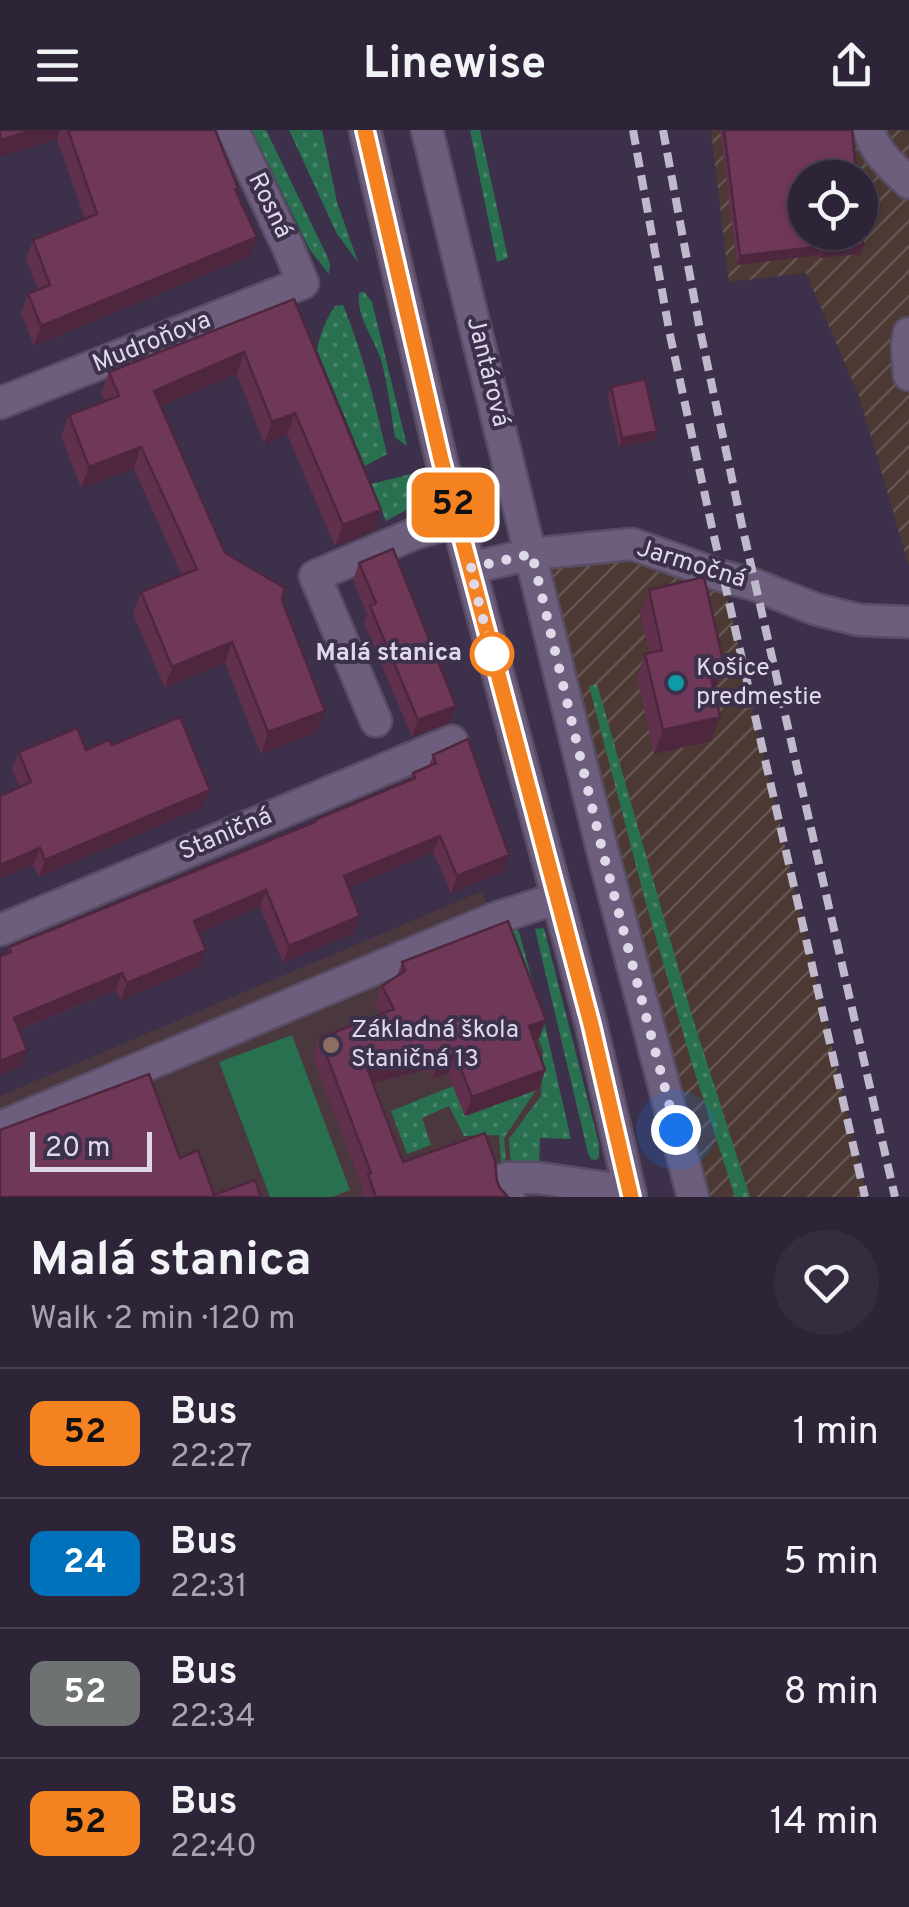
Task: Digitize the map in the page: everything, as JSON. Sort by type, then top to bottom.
[{"type":"street","name":"Rosná","points":[[232,130],[303,283]]},
{"type":"street","points":[[365,130],[458,521],[591,1024],[630,1194],[538,1178],[507,1178],[509,1197]]},
{"type":"street","name":"Jantárová","points":[[427,130],[602,849],[693,1197]]},
{"type":"street","points":[[868,130],[885,160],[909,182]]},
{"type":"street","name":"Mudroňova","points":[[2,393],[303,283]]},
{"type":"street","points":[[909,333],[909,375]]},
{"type":"street","points":[[376,721],[315,576],[416,533],[458,521]]},
{"type":"street","name":"Jarmočná","points":[[470,568],[532,554],[632,544],[815,609],[859,620],[909,622]]},
{"type":"street","name":"Staničná","points":[[0,930],[452,741]]},
{"type":"street","points":[[0,1127],[493,919],[558,898]]},
{"type":"shaded area","points":[[711,130],[909,130],[909,566],[859,396],[806,273],[729,282]]},
{"type":"shaded area","points":[[632,544],[722,576],[867,1197],[693,1197],[532,554]]},
{"type":"shaded area","name":"Základná škola Staničná 13","points":[[482,891],[543,1051],[537,1197],[0,1197],[0,1096]]},
{"type":"green space","points":[[252,130],[266,130],[327,256],[329,274],[310,250]]},
{"type":"green space","points":[[289,130],[322,130],[337,202],[358,262],[337,234]]},
{"type":"green space","points":[[470,130],[480,130],[508,258],[497,262]]},
{"type":"green space","points":[[364,292],[372,302],[407,446],[395,437],[382,363],[360,311],[359,293]]},
{"type":"green space","points":[[343,305],[363,360],[387,454],[365,466],[317,350],[332,311]]},
{"type":"green space","points":[[411,474],[417,504],[386,521],[371,484]]},
{"type":"green space","points":[[597,684],[692,1016],[750,1197],[735,1197],[692,1064],[589,686]]},
{"type":"green space","points":[[510,924],[519,932],[571,1139],[540,1138],[539,1169],[511,1164],[509,1139],[541,1096],[543,1051],[517,984]]},
{"type":"green space","points":[[544,928],[599,1144],[596,1160],[588,1153],[535,929]]},
{"type":"green space","points":[[292,1035],[350,1190],[332,1197],[270,1197],[219,1062]]},
{"type":"green space","points":[[453,1086],[465,1116],[536,1090],[504,1138],[506,1163],[501,1163],[499,1135],[464,1136],[449,1106],[422,1118],[431,1145],[407,1154],[391,1111]]},
{"type":"building","points":[[0,130],[32,130],[0,140]]},
{"type":"building","points":[[68,130],[215,130],[257,237],[41,326],[28,294],[50,285],[33,240],[97,214]]},
{"type":"building","points":[[724,130],[852,130],[855,160],[788,160],[790,250],[740,256]]},
{"type":"building","points":[[294,299],[381,510],[343,525],[295,413],[272,422],[244,352],[154,391],[225,553],[285,588],[282,600],[325,711],[268,732],[232,642],[172,667],[141,592],[197,569],[141,447],[89,467],[69,415],[119,396],[109,372]]},
{"type":"building","points":[[645,379],[657,431],[622,438],[611,387]]},
{"type":"building","points":[[393,549],[456,706],[418,720],[370,606],[376,603],[359,563]]},
{"type":"building","name":"Košice predmestie","points":[[704,577],[724,665],[709,669],[720,717],[663,730],[645,654],[662,650],[649,590]]},
{"type":"building","points":[[180,717],[210,790],[45,860],[40,848],[0,865],[0,796],[31,782],[19,752],[77,728],[86,750],[109,740],[112,745]]},
{"type":"building","points":[[468,739],[509,855],[457,876],[440,836],[344,876],[360,916],[289,946],[266,890],[194,921],[206,950],[127,983],[122,973],[14,1018],[27,1050],[0,1061],[0,956],[11,952],[9,947],[415,778],[413,773],[436,763],[433,755]]},
{"type":"building","points":[[508,921],[546,1020],[529,1026],[545,1070],[472,1097],[455,1054],[439,1060],[435,1050],[367,1068],[403,1162],[485,1133],[497,1181],[508,1197],[376,1197],[368,1174],[371,1173],[320,1038],[394,1009],[382,986],[405,971],[402,962]]},
{"type":"building","points":[[149,1074],[180,1158],[198,1150],[214,1195],[255,1180],[261,1197],[0,1197],[0,1130]]},
{"type":"railway","points":[[633,130],[670,335],[865,1197]]},
{"type":"railway","points":[[663,130],[743,530],[895,1197]]},
{"type":"bus line","name":"52","points":[[365,130],[441,459],[591,1024],[631,1197]]},
{"type":"place","name":"Malá stanica","points":[[492,654]]},
{"type":"place","name":"Košice predmestie","points":[[676,683]]},
{"type":"place","name":"Základná škola Staničná 13","points":[[331,1045]]},
{"type":"route","points":[[492,654],[470,568],[532,554],[602,849],[676,1130]]}]
